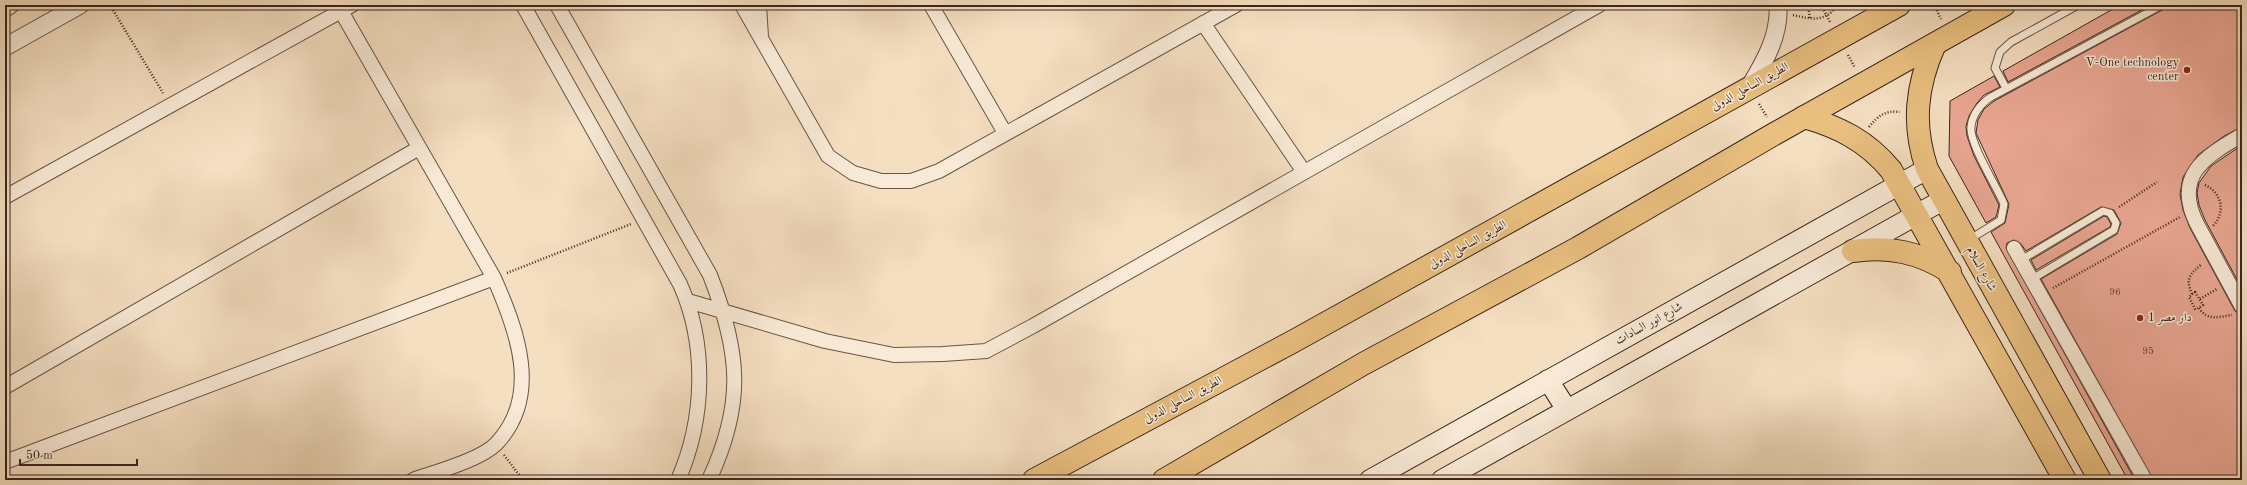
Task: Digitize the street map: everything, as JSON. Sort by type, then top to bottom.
[{"type":"main road","name":"الطريق الساحلى الدولى","points":[[1034,480],[1301,337],[1552,199],[1750,86],[1899,5]]},
{"type":"main road","points":[[1164,480],[1363,364],[1578,248],[1804,117],[2004,5]]},
{"type":"main road","name":"شارع السلام","points":[[1935,44],[1923,74],[1917,114],[1919,138],[1927,169],[1966,242],[2100,480]]},
{"type":"main road","points":[[1804,117],[1837,128],[1859,140],[1880,156],[1900,184],[1918,214],[2065,480]]},
{"type":"main road","name":"شارع انور السادات","points":[[1370,480],[1927,169]]},
{"type":"main road","points":[[1442,480],[1943,200]]},
{"type":"main road","points":[[1853,251],[1870,248],[1903,251],[1935,263],[1950,272]]},
{"type":"main road","points":[[1548,380],[1568,410]]},
{"type":"street","points":[[5,8],[10,5]]},
{"type":"street","points":[[5,47],[80,5]]},
{"type":"street","points":[[522,5],[644,219],[688,302],[698,341],[696,424],[687,460],[678,480]]},
{"type":"street","points":[[557,5],[710,275],[725,314],[732,348],[736,384],[729,423],[719,460],[709,480]]},
{"type":"street","points":[[742,5],[828,156],[853,173],[881,181],[911,181],[939,171],[1236,5]]},
{"type":"street","points":[[759,5],[761,39]]},
{"type":"street","points":[[931,5],[1005,133]]},
{"type":"street","points":[[688,302],[725,314],[825,341],[894,355],[943,354],[986,350],[1033,326],[1599,5]]},
{"type":"street","points":[[5,197],[346,8],[419,148],[494,278],[511,317],[520,353],[523,389],[514,419],[496,444],[469,460],[413,480]]},
{"type":"street","points":[[1750,86],[1773,41],[1778,8]]},
{"type":"street","points":[[1203,23],[1304,172]]},
{"type":"street","points":[[2239,311],[2229,283],[2190,211],[2188,198],[2191,179],[2203,160],[2242,135]]},
{"type":"street","points":[[5,387],[419,148]]},
{"type":"street","points":[[2018,254],[2145,480]]},
{"type":"street","points":[[5,462],[494,278]]},
{"type":"lane","points":[[2006,88],[1995,68],[2000,52],[2011,42],[2078,5]]},
{"type":"lane","points":[[1966,242],[2001,220],[2005,210],[2004,204],[1974,142],[1970,128],[1974,116],[1985,100],[2162,5]]},
{"type":"lane","points":[[2018,254],[2103,212],[2110,213],[2116,223],[2114,230],[2032,279]]},
{"type":"path","points":[[110,5],[170,105]]},
{"type":"path","points":[[1808,5],[1810,19]]},
{"type":"path","points":[[1778,8],[1810,19],[1827,16],[1837,5]]},
{"type":"path","points":[[1750,86],[1776,133]]},
{"type":"path","points":[[1859,140],[1879,116],[1887,112],[1917,114]]},
{"type":"path","points":[[2191,179],[2216,192],[2221,206],[2219,220],[2204,237]]},
{"type":"path","points":[[2110,213],[2157,182]]},
{"type":"path","points":[[2040,295],[2190,211]]},
{"type":"path","points":[[494,278],[644,219]]},
{"type":"path","points":[[2192,294],[2187,284],[2188,280],[2195,270],[2214,255]]},
{"type":"path","points":[[2200,299],[2229,283]]},
{"type":"path","points":[[2192,294],[2196,293],[2200,299],[2203,305],[2199,308]]},
{"type":"path","points":[[2192,294],[2189,297],[2195,309],[2199,308],[2207,316],[2212,318],[2239,311]]},
{"type":"path","points":[[496,444],[523,480]]},
{"type":"building","points":[[2120,5],[2151,5],[2008,82],[2003,71]]},
{"type":"building","name":"دار مصر 1","points":[[2167,5],[2242,5],[2242,127],[2224,136],[2198,155],[2183,177],[2180,194],[2183,210],[2190,228],[2235,311],[2242,315],[2242,480],[2153,480],[2041,279],[2117,234],[2121,223],[2114,210],[2101,207],[2026,251],[2021,244],[2014,240],[2007,243],[2006,248],[2135,480],[2128,480],[1991,232],[2005,223],[2009,204],[1976,133],[1978,120],[1984,109],[1994,101],[2164,9]]},
{"type":"building","points":[[1994,76],[2000,87],[1984,95],[1977,103],[1969,116],[1966,126],[1967,136],[1974,156],[1999,205],[1996,217],[1986,223],[1949,156],[1950,101]]},
{"type":"building","points":[[2242,145],[2242,289],[2205,220],[2199,205],[2197,193],[2199,183],[2211,166]]},
{"type":"building","points":[[2104,216],[2107,217],[2111,224],[2110,227],[2036,270],[2031,260]]},
{"type":"place","name":"V-One technology center","points":[[2187,70]]},
{"type":"place","name":"دار مصر 1","points":[[2140,318]]}]
